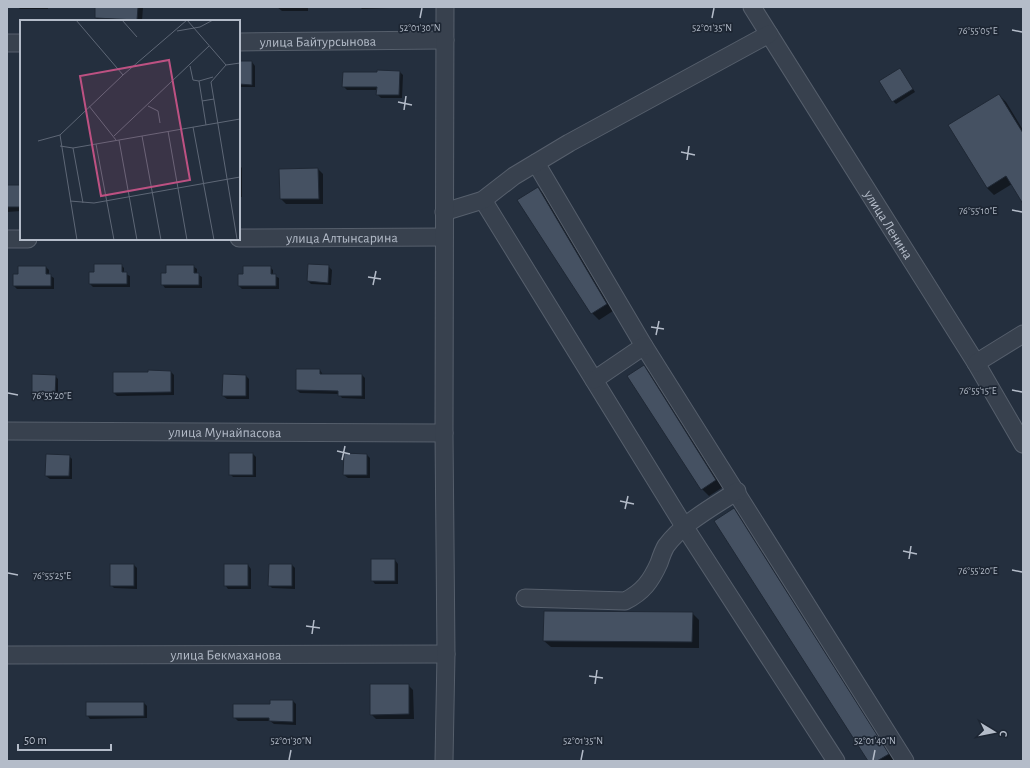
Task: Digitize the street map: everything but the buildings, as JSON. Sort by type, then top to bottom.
[{"type":"street","points":[[444,7],[444,433],[446,654],[444,761]]},
{"type":"street","name":"улица Ленина","points":[[752,7],[976,363],[1023,444]]},
{"type":"street","points":[[444,212],[483,200],[514,176],[536,163],[769,34]]},
{"type":"street","name":"улица Байтурсынова","points":[[240,42],[445,40]]},
{"type":"street","points":[[7,43],[20,43]]},
{"type":"street","points":[[536,163],[644,346],[737,491],[905,761]]},
{"type":"street","points":[[483,200],[684,526],[836,761]]},
{"type":"street","name":"улица Алтынсарина","points":[[240,238],[444,237]]},
{"type":"street","points":[[7,239],[20,239]]},
{"type":"street","points":[[976,363],[1023,334]]},
{"type":"street","points":[[594,380],[644,346]]},
{"type":"street","name":"улица Мунайпасова","points":[[7,431],[444,433]]},
{"type":"street","points":[[525,598],[625,600],[637,594],[648,585],[666,547],[684,526],[737,491]]},
{"type":"street","name":"улица Бекмаханова","points":[[7,655],[446,654]]}]
